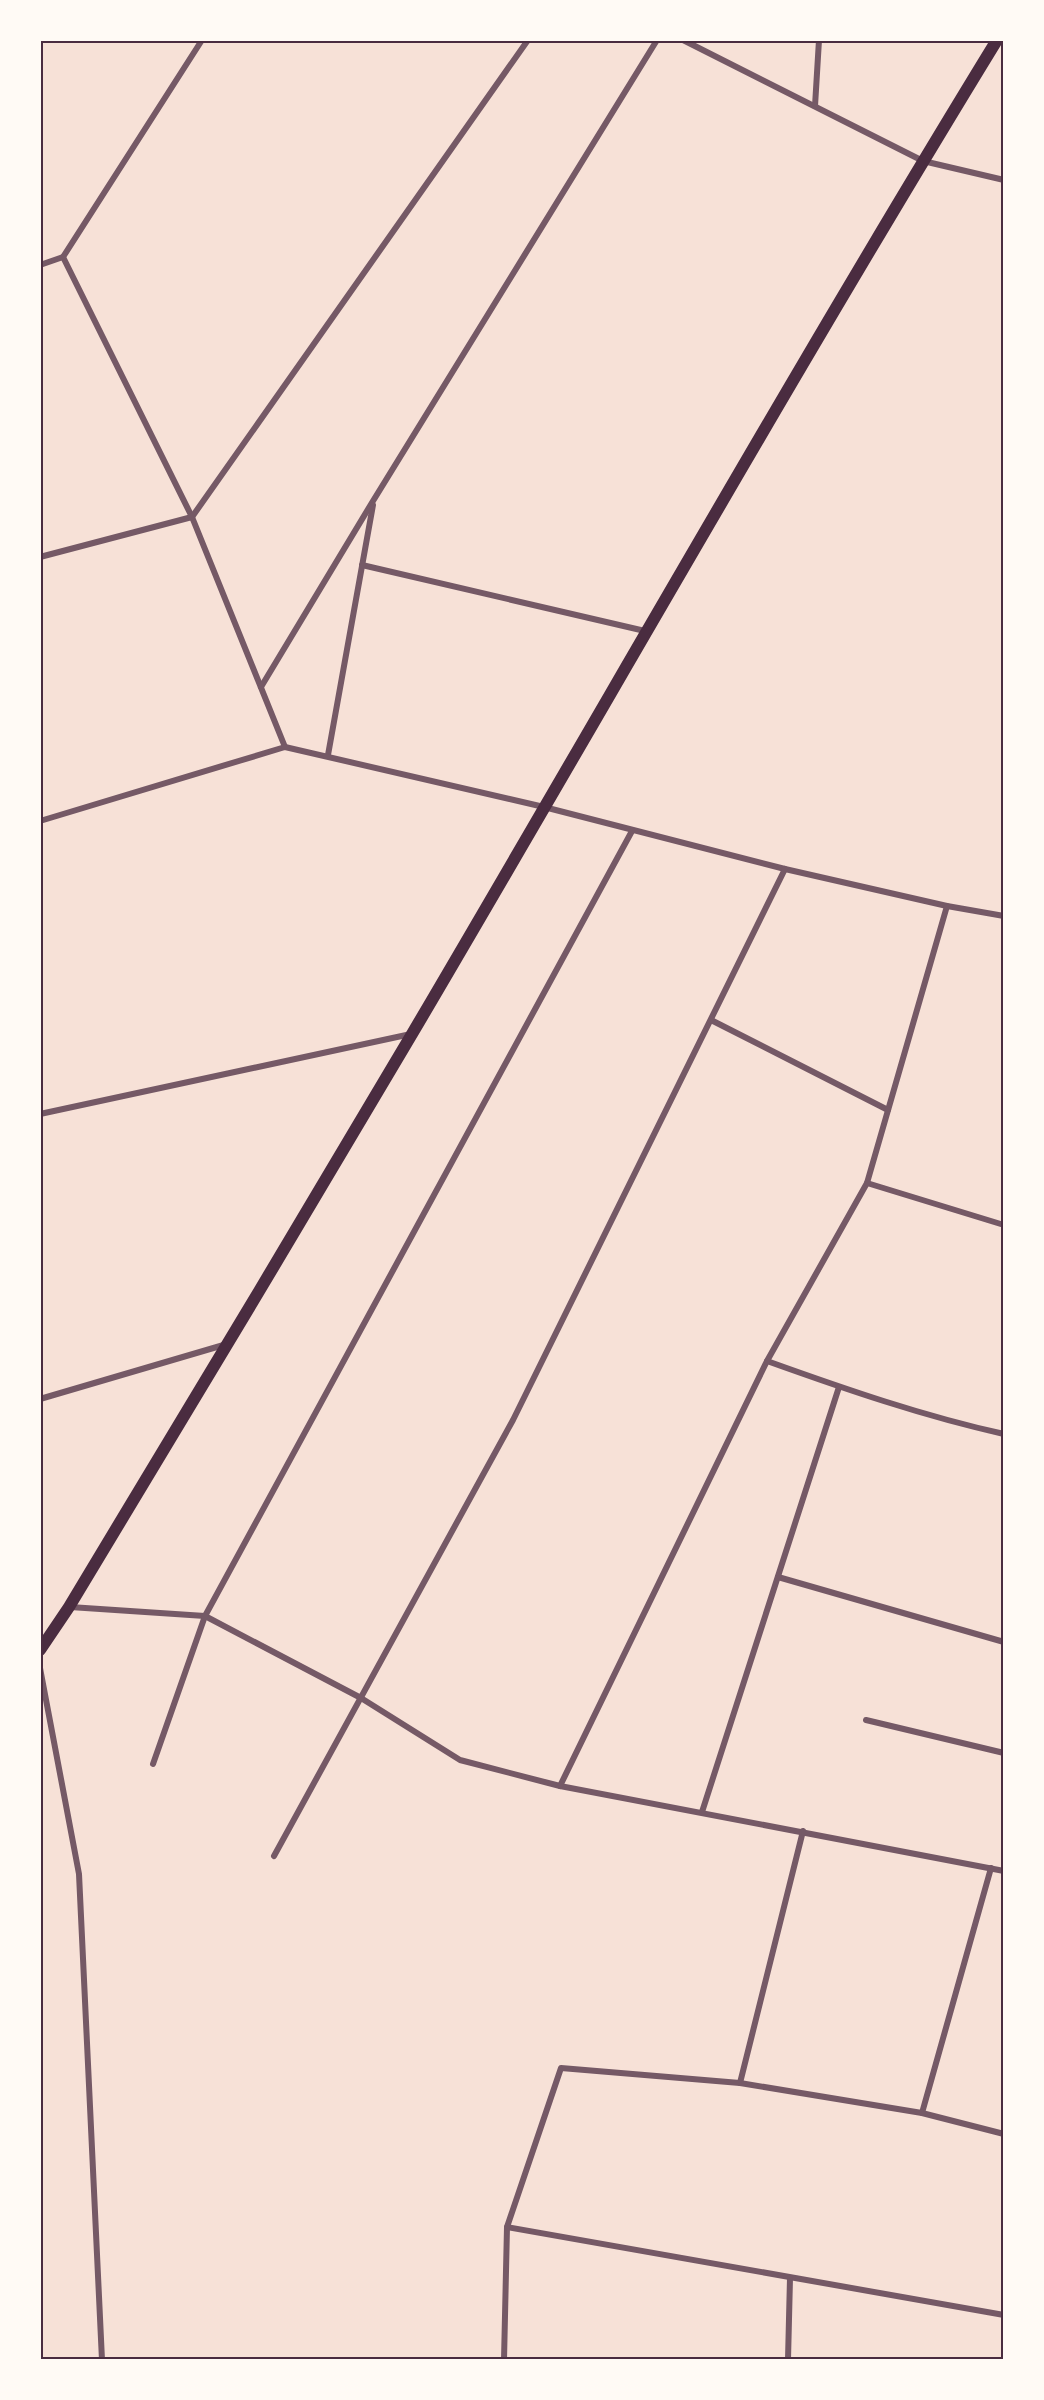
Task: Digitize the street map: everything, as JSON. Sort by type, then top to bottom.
[{"type":"main road","points":[[40,1650],[69,1607],[412,1034],[645,631],[997,40]]},
{"type":"street","points":[[40,265],[63,257],[201,40]]},
{"type":"street","points":[[40,557],[192,517],[528,40]]},
{"type":"street","points":[[261,687],[657,40]]},
{"type":"street","points":[[683,40],[923,161],[1004,180]]},
{"type":"street","points":[[815,106],[819,40]]},
{"type":"street","points":[[63,257],[192,517],[285,747]]},
{"type":"street","points":[[328,755],[373,501]]},
{"type":"street","points":[[362,565],[645,631]]},
{"type":"street","points":[[40,821],[285,747],[328,755],[544,807],[785,869],[947,906],[1004,916]]},
{"type":"street","points":[[153,1764],[205,1616],[632,831]]},
{"type":"street","points":[[274,1856],[513,1420],[785,869]]},
{"type":"street","points":[[560,1786],[767,1361],[867,1183],[947,906]]},
{"type":"street","points":[[711,1020],[888,1110]]},
{"type":"street","points":[[40,1114],[412,1034]]},
{"type":"street","points":[[867,1183],[1004,1225]]},
{"type":"street","points":[[40,1399],[227,1344]]},
{"type":"street","points":[[767,1361],[838,1387],[957,1424],[1004,1434]]},
{"type":"street","points":[[702,1812],[838,1387]]},
{"type":"street","points":[[778,1577],[1004,1642]]},
{"type":"street","points":[[69,1607],[205,1616],[361,1698],[460,1760],[560,1786],[1004,1871]]},
{"type":"street","points":[[40,1668],[80,1874],[102,2360]]},
{"type":"street","points":[[866,1719],[1004,1753]]},
{"type":"street","points":[[740,2083],[803,1831]]},
{"type":"street","points":[[922,2113],[991,1868]]},
{"type":"street","points":[[504,2360],[507,2227],[561,2068],[740,2083],[922,2113],[1004,2134]]},
{"type":"street","points":[[507,2227],[1004,2315]]},
{"type":"street","points":[[788,2360],[790,2278]]}]
